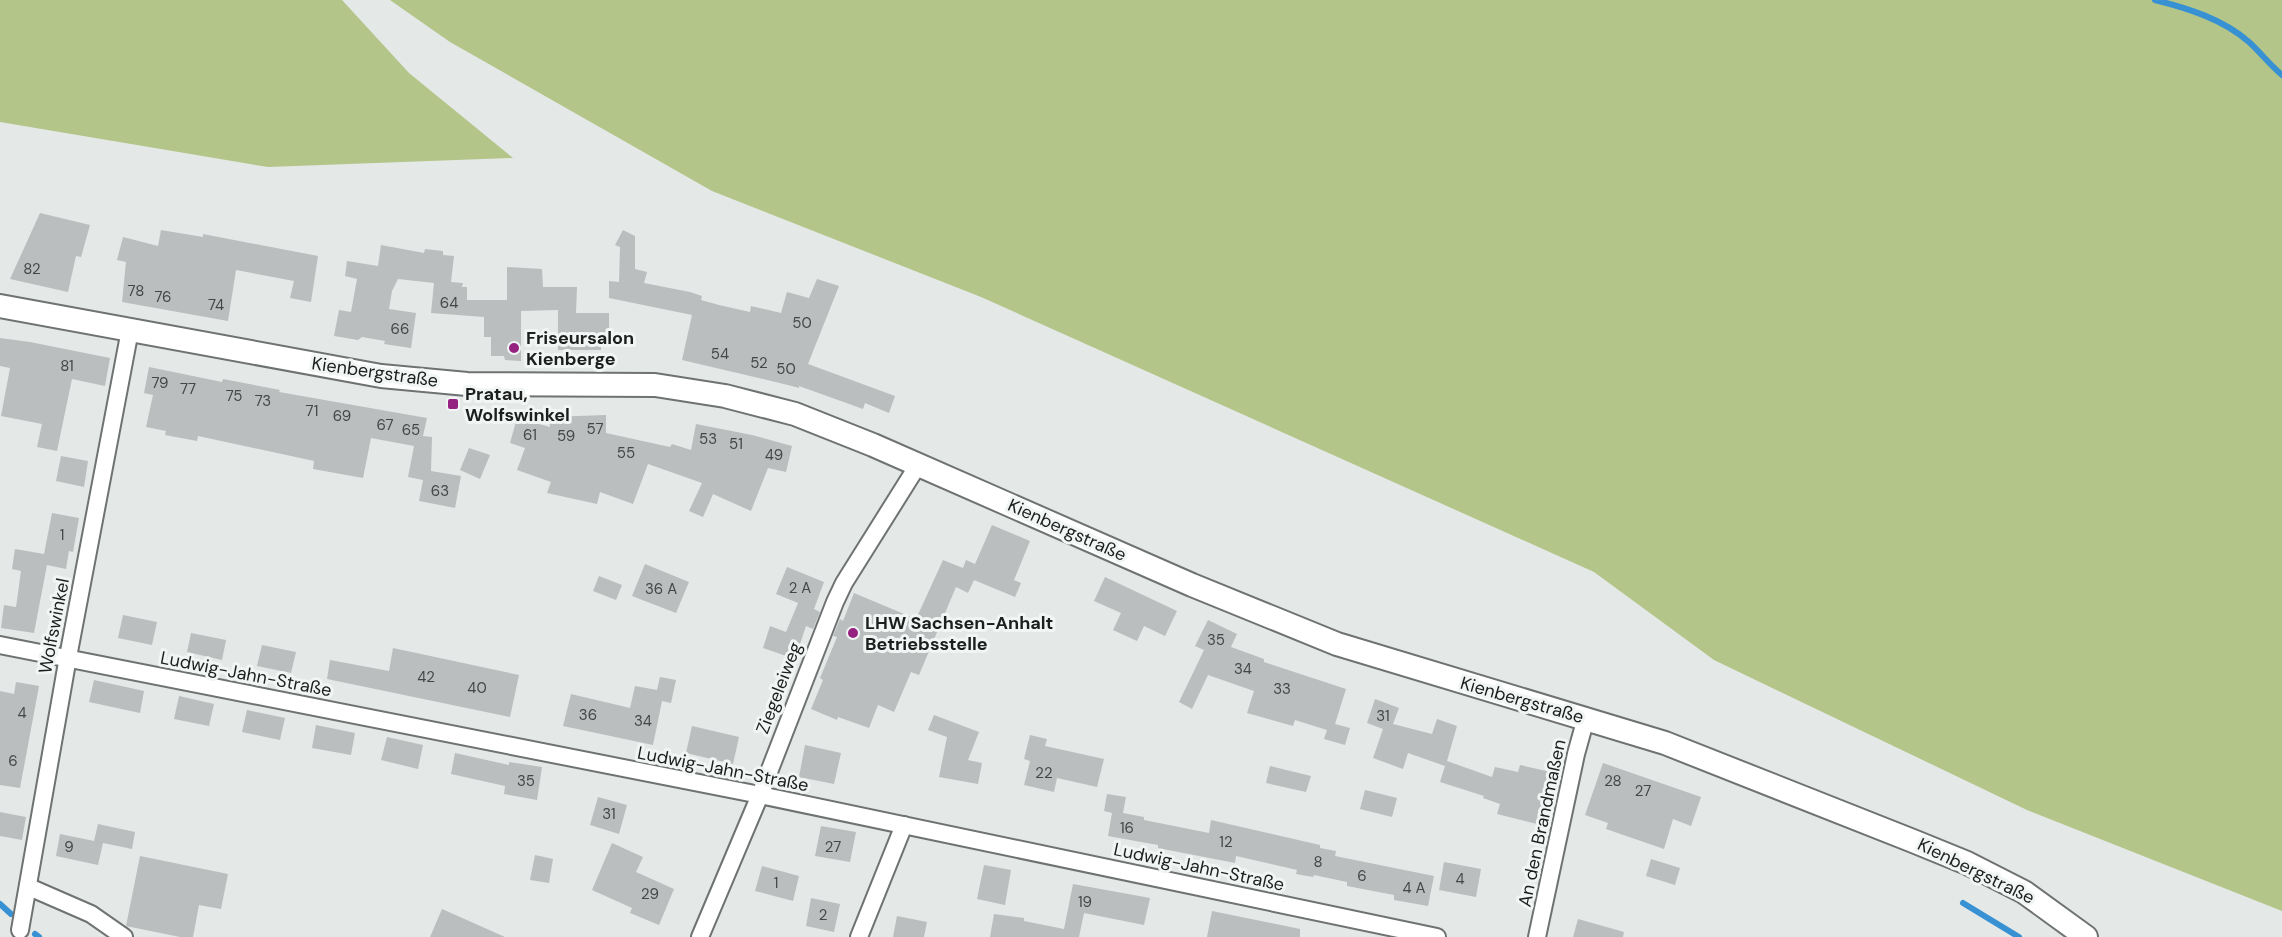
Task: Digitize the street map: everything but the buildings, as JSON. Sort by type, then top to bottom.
[{"type":"main road","name":"Kienbergstraße","points":[[0,306],[353,371],[417,380],[496,384],[638,384],[700,391],[754,402],[795,414],[918,465],[1192,585],[1337,644],[1586,718],[1701,756],[1967,863],[2024,892],[2086,937]]},
{"type":"street","name":"Wolfswinkel","points":[[20,930],[68,657],[130,330]]},
{"type":"street","name":"Ziegeleiweg","points":[[700,937],[760,795],[834,602],[918,465]]},
{"type":"street","name":"Ludwig-Jahn-Straße","points":[[0,645],[507,747],[760,795],[1437,937]]},
{"type":"street","name":"An den Brandmaßen","points":[[1537,937],[1576,754],[1586,718]]},
{"type":"street","points":[[859,937],[904,825]]},
{"type":"street","points":[[29,887],[91,914],[124,937]]},
{"type":"green space","points":[[0,0],[342,0],[409,73],[513,158],[268,167],[0,122]]},
{"type":"green space","points":[[390,0],[2282,0],[2282,911],[2027,810],[1714,660],[1594,572],[981,297],[712,191],[450,42]]},
{"type":"waterway","points":[[2155,0],[2192,11],[2228,27],[2249,42],[2282,75]]},
{"type":"waterway","points":[[1963,903],[2019,937]]},
{"type":"waterway","points":[[0,904],[11,914]]},
{"type":"waterway","points":[[35,934],[39,937]]},
{"type":"place","name":"Friseursalon Kienberge","points":[[514,348]]},
{"type":"place","name":"Pratau, Wolfswinkel","points":[[453,404]]},
{"type":"place","name":"LHW Sachsen-Anhalt Betriebsstelle","points":[[853,633]]}]
